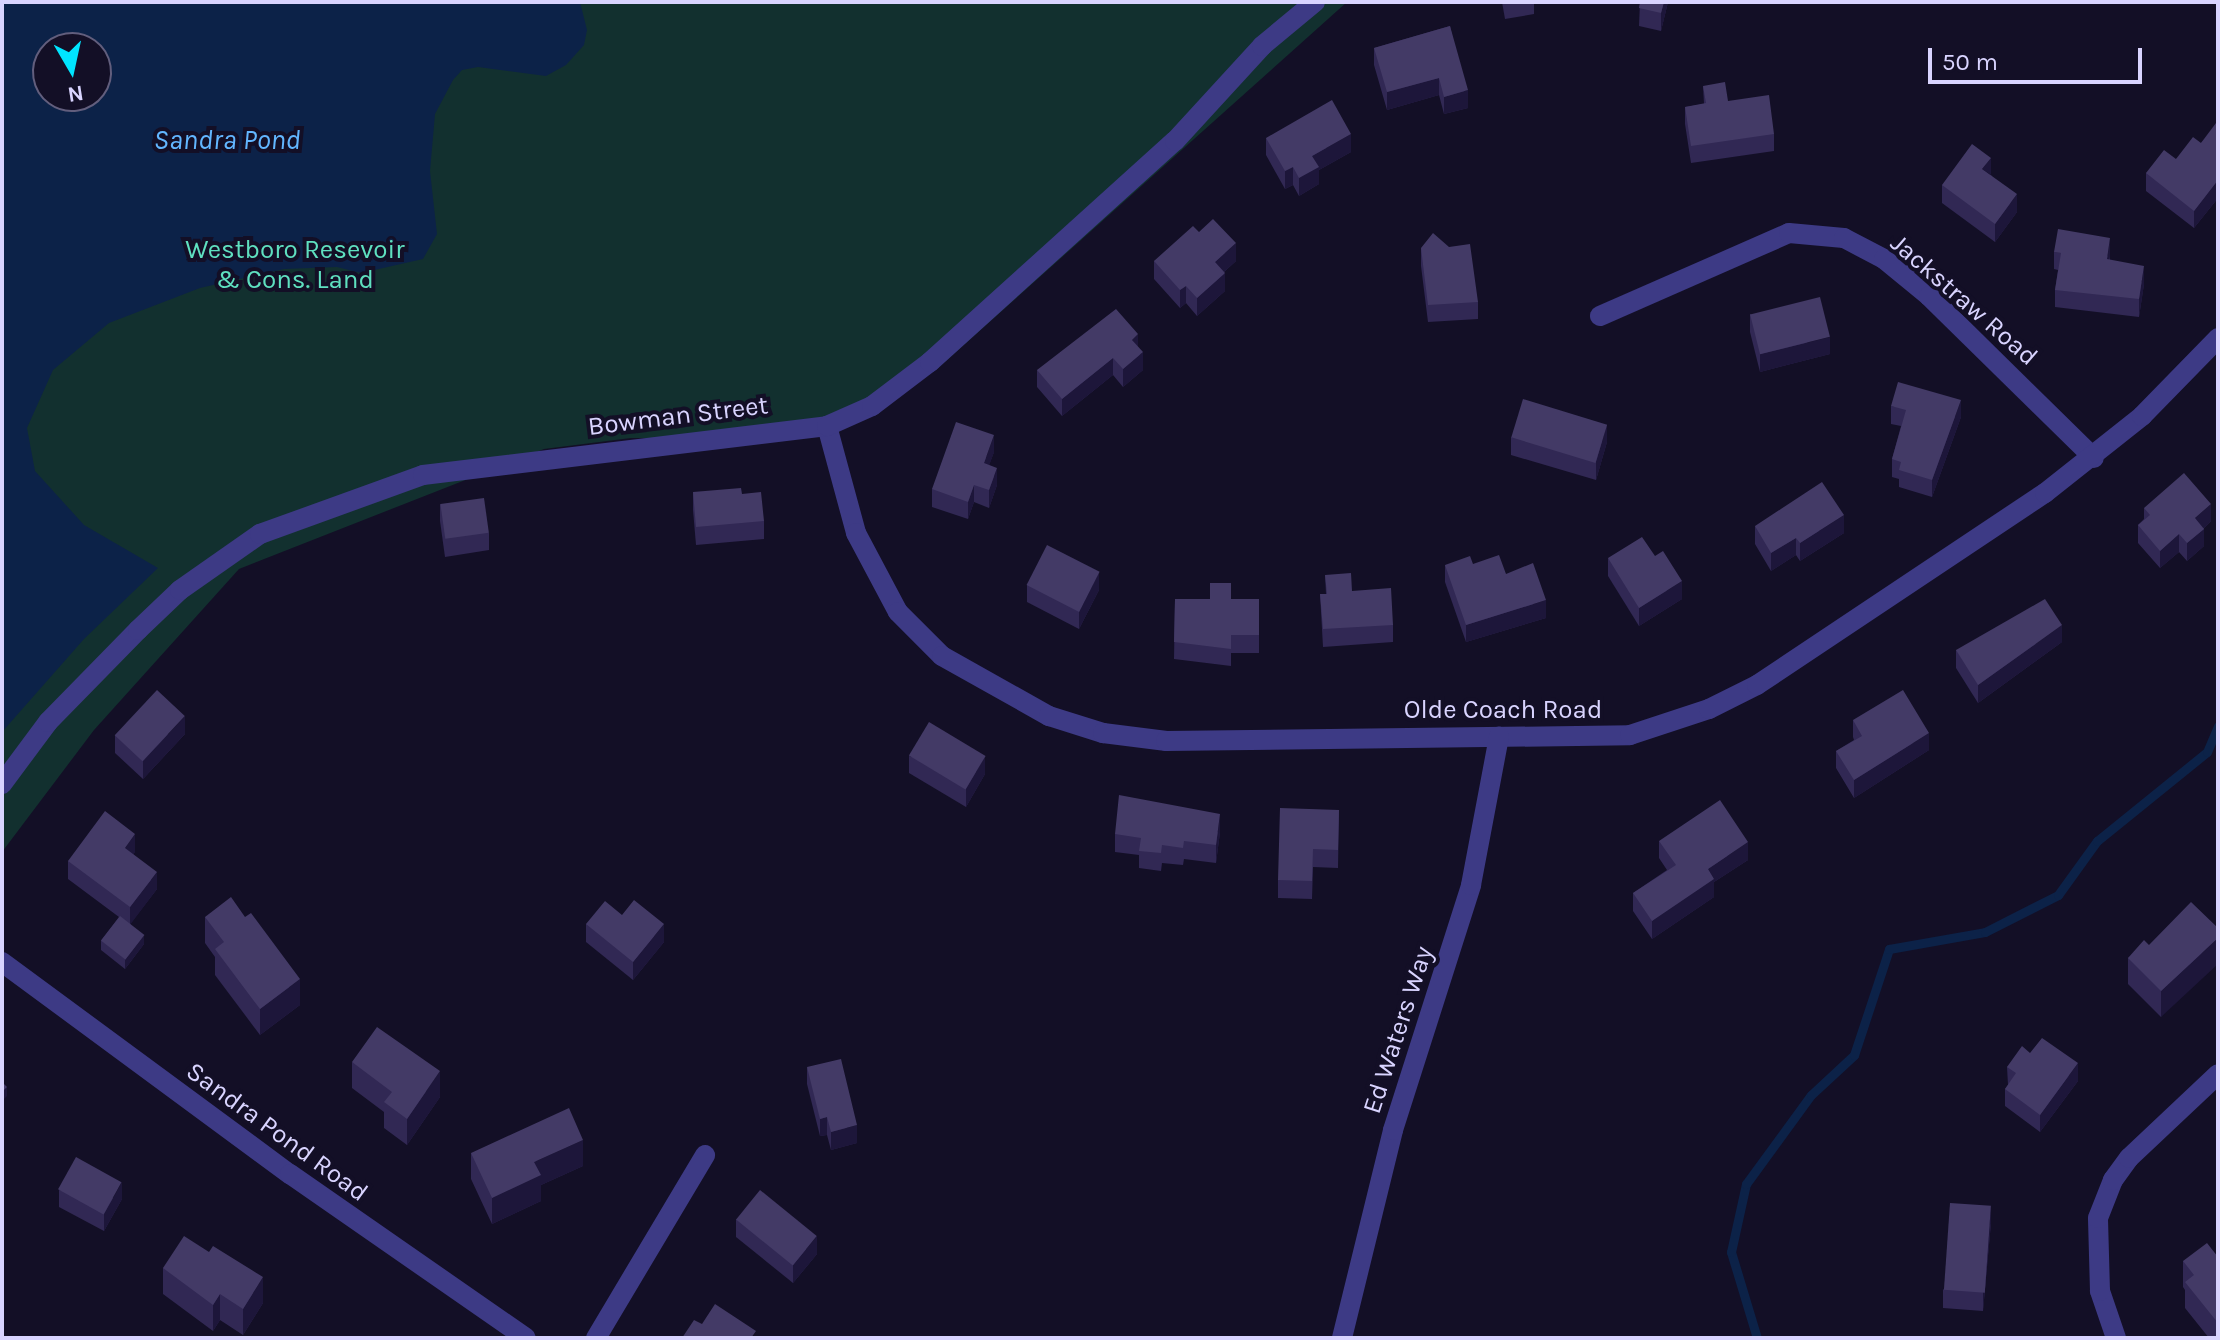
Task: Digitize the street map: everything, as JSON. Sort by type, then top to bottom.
[{"type":"street","name":"Bowman Street","points":[[2,784],[48,722],[127,641],[180,590],[260,534],[423,475],[827,426],[872,406],[930,362],[1175,141],[1262,46],[1315,2]]},
{"type":"street","name":"Jackstraw Road","points":[[1600,316],[1789,233],[1844,238],[1884,259],[1929,296],[2094,458]]},
{"type":"street","name":"Olde Coach Road","points":[[827,426],[856,533],[898,612],[942,656],[1049,716],[1103,733],[1166,741],[1630,735],[1709,709],[1818,646],[2094,458],[2218,338]]},
{"type":"street","name":"Ed Waters Way","points":[[1342,1338],[1393,1130],[1471,885],[1499,737]]},
{"type":"street","name":"Sandra Pond Road","points":[[2,962],[290,1174],[526,1338]]},
{"type":"street","points":[[2116,1338],[2100,1291],[2098,1218],[2113,1180],[2129,1158],[2218,1074]]},
{"type":"street","points":[[596,1338],[705,1155]]},
{"type":"green space","name":"Westboro Resevoir & Cons. Land","points":[[2,2],[1347,2],[937,369],[899,396],[869,411],[717,438],[631,438],[544,449],[239,569],[94,730],[2,852]]},
{"type":"water","name":"Sandra Pond","points":[[2,2],[580,2],[587,30],[584,45],[566,65],[546,76],[478,67],[462,70],[453,80],[435,114],[430,171],[437,234],[423,259],[361,273],[337,267],[284,269],[200,288],[109,323],[53,370],[27,428],[35,471],[84,525],[158,568],[84,639],[2,732]]},
{"type":"building","points":[[1640,2],[1664,2],[1661,13],[1639,8]]},
{"type":"building","points":[[1450,26],[1468,90],[1444,97],[1439,78],[1387,92],[1374,48]]},
{"type":"building","points":[[1725,82],[1728,101],[1769,95],[1774,134],[1691,146],[1685,107],[1706,103],[1703,86]]},
{"type":"building","points":[[1332,100],[1351,134],[1312,156],[1319,167],[1299,178],[1293,167],[1285,171],[1266,138]]},
{"type":"building","points":[[2216,123],[2218,180],[2194,211],[2146,173],[2164,150],[2176,159],[2193,137],[2201,143]]},
{"type":"building","points":[[1972,144],[1991,158],[1982,169],[2017,194],[1995,224],[1942,185]]},
{"type":"building","points":[[1213,219],[1236,243],[1215,262],[1225,273],[1197,298],[1186,286],[1180,290],[1154,261],[1193,226],[1199,232]]},
{"type":"building","points":[[2058,229],[2110,238],[2107,259],[2144,266],[2139,299],[2055,290],[2061,253],[2054,252]]},
{"type":"building","points":[[1433,233],[1449,247],[1470,244],[1478,302],[1428,305],[1421,248]]},
{"type":"building","points":[[1820,297],[1830,337],[1760,354],[1750,314]]},
{"type":"building","points":[[1116,309],[1138,334],[1132,340],[1143,352],[1123,369],[1113,358],[1062,399],[1037,370]]},
{"type":"building","points":[[1898,382],[1961,400],[1932,480],[1899,470],[1901,462],[1892,459],[1906,410],[1891,406]]},
{"type":"building","points":[[1523,399],[1607,425],[1595,463],[1511,437]]},
{"type":"building","points":[[956,422],[994,435],[984,463],[997,468],[989,490],[974,485],[968,502],[932,489]]},
{"type":"building","points":[[2184,473],[2211,504],[2195,518],[2204,529],[2187,543],[2179,534],[2160,551],[2138,525],[2150,515],[2144,508]]},
{"type":"building","points":[[1822,482],[1844,515],[1800,543],[1796,538],[1771,553],[1755,526]]},
{"type":"building","points":[[741,488],[742,494],[761,492],[764,521],[696,527],[693,492]]},
{"type":"building","points":[[484,498],[489,533],[445,539],[440,504]]},
{"type":"building","points":[[1642,537],[1655,556],[1663,551],[1682,581],[1639,608],[1608,558]]},
{"type":"building","points":[[1047,545],[1100,572],[1079,612],[1027,585]]},
{"type":"building","points":[[1499,555],[1506,574],[1533,563],[1546,600],[1466,625],[1445,565],[1470,556],[1473,564]]},
{"type":"building","points":[[1351,573],[1352,591],[1391,588],[1393,625],[1323,629],[1320,594],[1327,594],[1325,575]]},
{"type":"building","points":[[1210,583],[1231,583],[1231,599],[1259,599],[1259,635],[1231,635],[1231,649],[1174,642],[1175,599],[1210,599]]},
{"type":"building","points":[[2045,599],[2062,625],[1978,685],[1956,650]]},
{"type":"building","points":[[157,690],[185,716],[143,761],[115,735]]},
{"type":"building","points":[[1903,690],[1929,733],[1854,780],[1836,751],[1862,736],[1853,720]]},
{"type":"building","points":[[929,722],[986,756],[965,789],[909,755]]},
{"type":"building","points":[[1119,795],[1220,814],[1216,845],[1184,841],[1183,848],[1162,845],[1161,853],[1139,851],[1141,838],[1115,834]]},
{"type":"building","points":[[1720,800],[1748,842],[1708,869],[1714,879],[1652,921],[1633,893],[1676,865],[1659,841]]},
{"type":"building","points":[[1280,808],[1339,810],[1338,850],[1313,849],[1312,881],[1278,880]]},
{"type":"building","points":[[105,811],[135,834],[125,848],[157,872],[130,907],[68,861]]},
{"type":"building","points":[[231,897],[245,917],[251,913],[300,979],[260,1009],[215,949],[224,942],[205,917]]},
{"type":"building","points":[[634,900],[664,924],[633,962],[586,924],[605,901],[622,915]]},
{"type":"building","points":[[2191,902],[2218,928],[2218,938],[2161,991],[2128,958],[2144,940],[2149,945]]},
{"type":"building","points":[[120,916],[144,935],[125,960],[101,940]]},
{"type":"building","points":[[377,1027],[440,1071],[407,1119],[384,1102],[392,1092],[352,1062]]},
{"type":"building","points":[[2042,1038],[2078,1063],[2040,1115],[2005,1089],[2016,1073],[2007,1067],[2022,1046],[2030,1053]]},
{"type":"building","points":[[841,1059],[857,1125],[831,1132],[827,1117],[820,1119],[807,1067]]},
{"type":"building","points":[[569,1108],[583,1140],[534,1162],[541,1175],[492,1198],[471,1153]]},
{"type":"building","points":[[76,1157],[121,1182],[104,1215],[58,1189]]},
{"type":"building","points":[[760,1190],[817,1236],[793,1265],[736,1220]]},
{"type":"building","points":[[1950,1203],[1991,1206],[1985,1293],[1944,1290]]},
{"type":"building","points":[[184,1236],[209,1252],[213,1246],[263,1277],[243,1309],[220,1294],[213,1305],[163,1268]]},
{"type":"building","points":[[2207,1243],[2218,1257],[2218,1323],[2185,1282],[2194,1275],[2183,1261]]},
{"type":"building","points":[[715,1304],[756,1331],[751,1338],[682,1338],[694,1320],[702,1324]]},
{"type":"waterway","points":[[1757,1338],[1731,1252],[1746,1184],[1811,1095],[1854,1055],[1889,949],[1985,932],[2058,895],[2097,841],[2207,752],[2218,726]]}]
